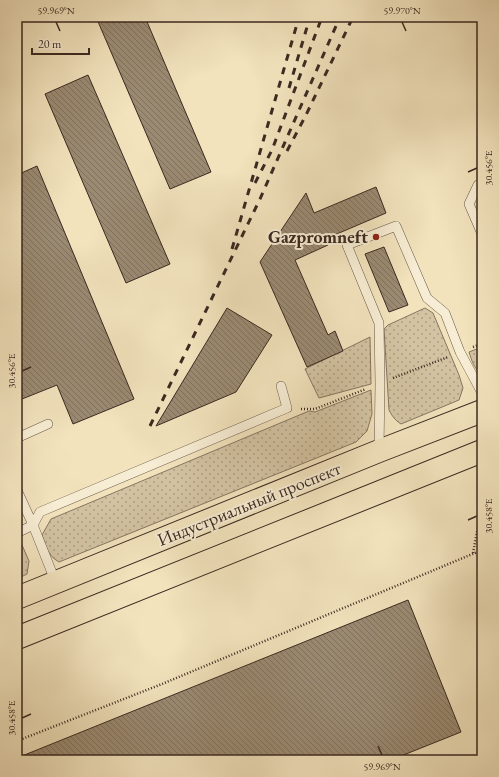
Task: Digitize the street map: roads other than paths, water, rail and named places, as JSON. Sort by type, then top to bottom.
[{"type":"main road","name":"Индустриальный проспект","points":[[17,598],[379,451],[482,411]]},
{"type":"main road","name":"Индустриальный проспект","points":[[17,638],[482,451]]},
{"type":"lane","points":[[482,182],[478,184],[469,204],[482,234]]},
{"type":"lane","points":[[379,451],[379,323],[347,245],[396,226],[427,298],[445,313],[460,352],[482,393]]},
{"type":"lane","points":[[17,533],[33,525],[40,512],[287,408],[281,386]]},
{"type":"lane","points":[[17,438],[48,424]]},
{"type":"lane","points":[[17,490],[33,525],[56,583]]},
{"type":"railway","points":[[232,249],[299,17]]},
{"type":"railway","points":[[289,88],[310,17]]},
{"type":"railway","points":[[255,183],[272,150],[322,17]]},
{"type":"railway","points":[[150,426],[260,199],[340,17]]},
{"type":"railway","points":[[287,151],[353,17]]},
{"type":"place","name":"Gazpromneft","points":[[376,237]]}]
